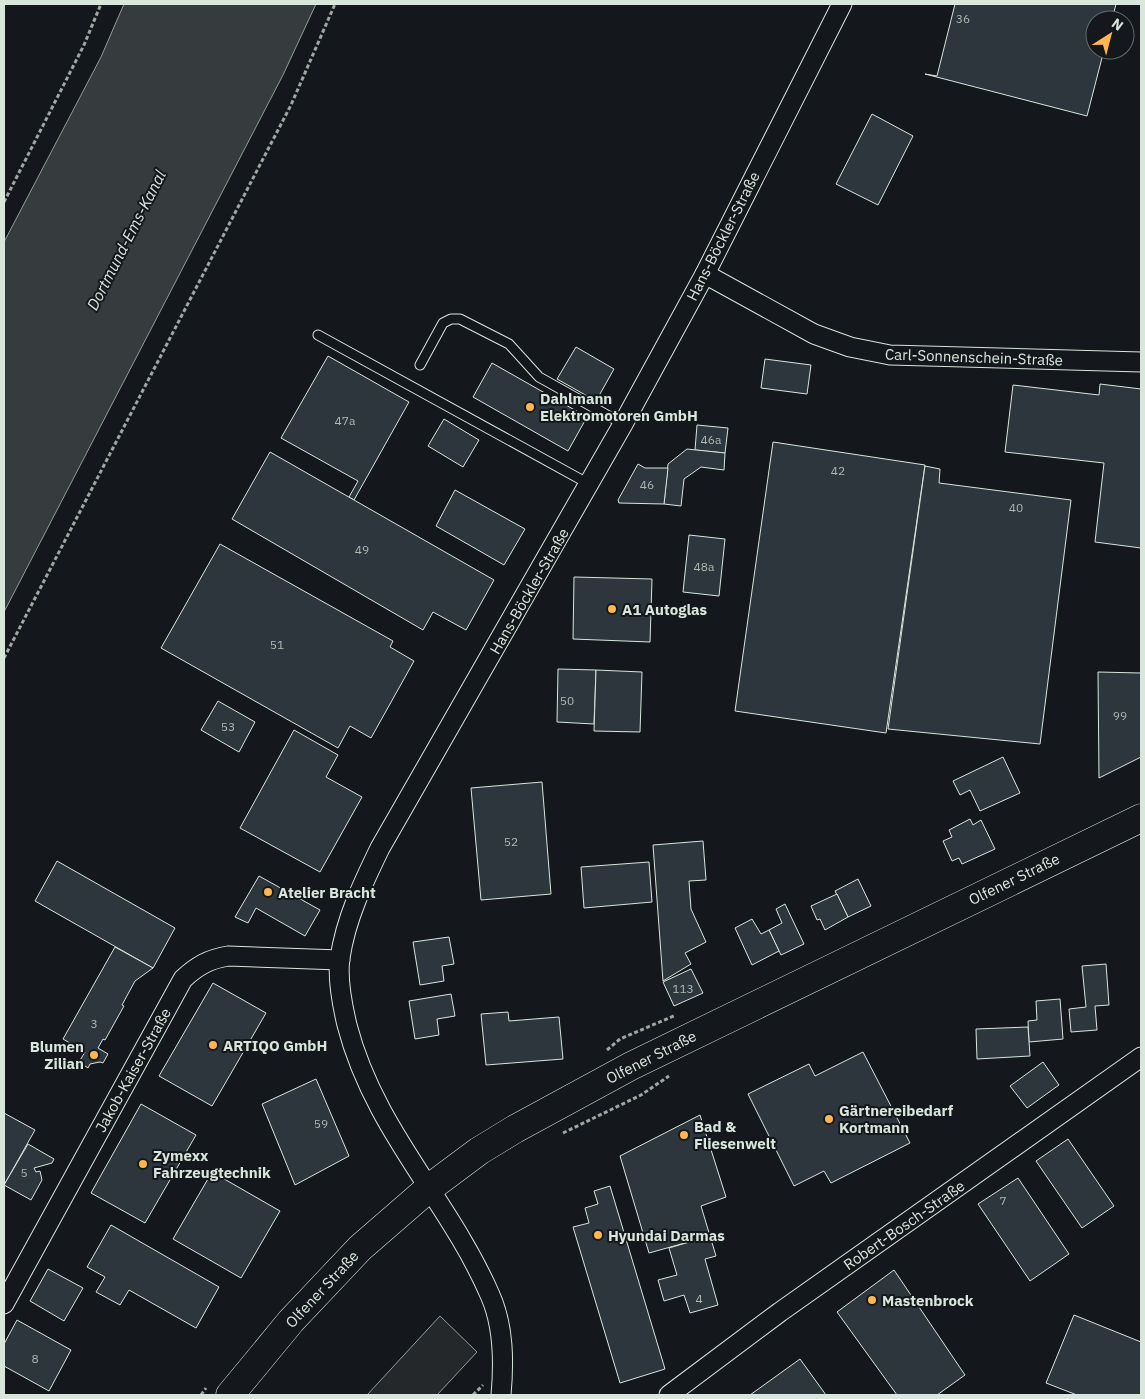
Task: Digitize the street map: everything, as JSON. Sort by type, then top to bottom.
[{"type":"main road","name":"Olfener Straße","points":[[230,1395],[291,1320],[360,1248],[428,1189],[479,1151],[515,1129],[631,1066],[1141,818]]},
{"type":"street","name":"Hans-Böckler-Straße","points":[[501,1395],[504,1362],[500,1328],[491,1296],[455,1228],[428,1189],[382,1115],[354,1050],[342,1003],[340,960],[347,925],[362,885],[380,848],[623,424],[705,274],[842,4]]},
{"type":"street","name":"Carl-Sonnenschein-Straße","points":[[705,274],[814,334],[858,349],[890,355],[1141,362]]},
{"type":"street","name":"Jakob-Kaiser-Straße","points":[[4,1304],[183,979],[194,969],[212,958],[228,956],[340,960]]},
{"type":"street","name":"Robert-Bosch-Straße","points":[[669,1395],[780,1312],[1141,1057]]},
{"type":"lane","points":[[420,365],[443,323],[450,319],[460,319],[509,344],[539,377],[623,424]]},
{"type":"lane","points":[[318,335],[589,484]]},
{"type":"path","points":[[4,202],[84,45],[101,4]]},
{"type":"path","points":[[4,658],[291,105],[335,4]]},
{"type":"shaded area","points":[[440,1316],[477,1352],[437,1395],[367,1395]]},
{"type":"water","name":"Dortmund-Ems-Kanal","points":[[124,4],[316,4],[283,75],[4,612],[4,242],[101,57]]},
{"type":"building","points":[[955,4],[1116,4],[1114,10],[1085,10],[1085,60],[1101,60],[1087,116],[925,74],[937,76]]},
{"type":"building","points":[[872,114],[913,136],[878,205],[836,184]]},
{"type":"building","points":[[576,347],[614,369],[596,401],[557,379]]},
{"type":"building","points":[[328,356],[409,402],[354,500],[349,497],[358,481],[281,438]]},
{"type":"building","points":[[765,359],[811,365],[807,394],[761,388]]},
{"type":"building","name":"Dahlmann Elektromotoren GmbH","points":[[492,363],[587,417],[568,451],[473,397]]},
{"type":"building","points":[[1100,384],[1141,389],[1141,548],[1095,542],[1104,463],[1005,452],[1013,385],[1099,395]]},
{"type":"building","points":[[444,419],[479,440],[463,467],[428,446]]},
{"type":"building","points":[[697,425],[728,428],[725,453],[695,450]]},
{"type":"building","points":[[773,442],[925,465],[886,733],[735,711]]},
{"type":"building","points":[[687,449],[725,453],[724,470],[701,467],[684,479],[681,506],[664,504],[668,464]]},
{"type":"building","points":[[270,452],[494,580],[466,630],[433,612],[423,630],[232,519]]},
{"type":"building","points":[[638,464],[645,468],[668,468],[664,504],[619,503],[618,500]]},
{"type":"building","points":[[925,466],[940,469],[939,483],[1071,500],[1040,744],[888,729]]},
{"type":"building","points":[[455,490],[525,529],[504,565],[436,526]]},
{"type":"building","points":[[689,535],[725,539],[719,596],[683,592]]},
{"type":"building","points":[[220,544],[393,641],[390,647],[414,661],[371,738],[350,726],[338,748],[161,648]]},
{"type":"building","name":"A1 Autoglas","points":[[574,577],[652,579],[650,642],[573,639]]},
{"type":"building","points":[[558,669],[596,670],[594,724],[557,722]]},
{"type":"building","points":[[596,670],[642,672],[640,732],[594,731]]},
{"type":"building","points":[[1098,672],[1141,673],[1141,757],[1099,778]]},
{"type":"building","points":[[218,701],[255,722],[239,752],[201,730]]},
{"type":"building","points":[[294,730],[338,755],[326,777],[362,797],[320,872],[240,828]]},
{"type":"building","points":[[1003,757],[1020,793],[980,811],[970,790],[960,795],[953,781]]},
{"type":"building","points":[[542,782],[551,894],[481,900],[471,788]]},
{"type":"building","points":[[970,819],[973,825],[981,820],[995,849],[962,864],[959,858],[952,861],[943,841],[952,837],[949,830]]},
{"type":"building","points":[[703,841],[706,880],[689,881],[691,909],[706,942],[685,953],[691,964],[663,981],[653,845]]},
{"type":"building","points":[[57,861],[175,928],[153,968],[35,901]]},
{"type":"building","points":[[649,862],[652,902],[584,908],[581,867]]},
{"type":"building","name":"Atelier Bracht","points":[[259,876],[320,910],[305,936],[256,908],[248,923],[235,917]]},
{"type":"building","points":[[858,879],[871,906],[848,917],[835,891]]},
{"type":"building","points":[[837,894],[848,917],[825,930],[820,919],[817,920],[811,906]]},
{"type":"building","points":[[785,904],[804,944],[781,955],[769,930],[782,923],[776,909]]},
{"type":"building","points":[[752,919],[761,934],[769,930],[779,951],[752,965],[735,928]]},
{"type":"building","points":[[449,937],[454,964],[442,966],[444,981],[420,985],[413,942]]},
{"type":"building","points":[[115,947],[153,968],[135,981],[122,1005],[124,1006],[105,1040],[103,1039],[98,1048],[108,1054],[103,1063],[90,1064],[88,1068],[79,1062],[85,1052],[63,1039]]},
{"type":"building","points":[[1106,964],[1109,1005],[1095,1006],[1097,1030],[1071,1032],[1069,1009],[1086,1007],[1082,966]]},
{"type":"building","points":[[691,969],[703,993],[674,1006],[663,982]]},
{"type":"building","name":"ARTIQO GmbH","points":[[213,983],[266,1013],[212,1106],[159,1076]]},
{"type":"building","points":[[451,994],[455,1016],[437,1019],[439,1035],[415,1039],[409,1001]]},
{"type":"building","points":[[1060,999],[1063,1039],[1029,1042],[1028,1021],[1037,1020],[1036,1001]]},
{"type":"building","points":[[508,1012],[509,1021],[559,1017],[563,1059],[486,1065],[481,1014]]},
{"type":"building","points":[[1028,1027],[1030,1056],[977,1059],[976,1029]]},
{"type":"building","name":"Gärtnereibedarf Kortmann","points":[[863,1052],[910,1143],[831,1183],[824,1171],[794,1186],[748,1094],[809,1064],[815,1076]]},
{"type":"building","points":[[1043,1062],[1059,1085],[1027,1108],[1010,1086]]},
{"type":"building","points":[[316,1079],[349,1156],[295,1185],[262,1104]]},
{"type":"building","name":"Zymexx Fahrzeugtechnik","points":[[141,1104],[196,1135],[145,1223],[91,1193]]},
{"type":"building","points":[[4,1113],[35,1130],[4,1185]]},
{"type":"building","points":[[700,1115],[726,1197],[701,1206],[710,1236],[649,1253],[620,1156]]},
{"type":"building","points":[[1068,1139],[1114,1206],[1082,1228],[1036,1161]]},
{"type":"building","points":[[28,1144],[54,1159],[52,1163],[34,1168],[36,1172],[40,1171],[42,1180],[31,1200],[4,1185]]},
{"type":"building","points":[[212,1172],[280,1211],[241,1278],[173,1239]]},
{"type":"building","points":[[1018,1178],[1069,1254],[1030,1281],[978,1204]]},
{"type":"building","points":[[610,1186],[665,1369],[620,1383],[573,1227],[589,1223],[585,1208],[598,1204],[594,1191]]},
{"type":"building","points":[[111,1225],[219,1287],[196,1328],[129,1290],[120,1305],[96,1292],[105,1277],[87,1267]]},
{"type":"building","points":[[710,1236],[716,1256],[705,1259],[718,1305],[690,1313],[684,1295],[664,1301],[658,1280],[677,1275],[669,1248]]},
{"type":"building","points":[[48,1269],[83,1288],[64,1321],[30,1301]]},
{"type":"building","points":[[894,1270],[965,1375],[937,1395],[897,1395],[837,1312]]},
{"type":"building","points":[[1074,1315],[1141,1342],[1141,1395],[1077,1395],[1046,1383]]},
{"type":"building","points":[[17,1320],[71,1350],[49,1391],[4,1366],[4,1344]]},
{"type":"building","points":[[800,1359],[826,1395],[750,1395]]},
{"type":"place","name":"Dahlmann Elektromotoren GmbH","points":[[530,407]]},
{"type":"place","name":"A1 Autoglas","points":[[612,609]]},
{"type":"place","name":"Atelier Bracht","points":[[268,892]]},
{"type":"place","name":"ARTIQO GmbH","points":[[213,1045]]},
{"type":"place","name":"Blumen Zilian","points":[[94,1055]]},
{"type":"place","name":"Gärtnereibedarf Kortmann","points":[[829,1119]]},
{"type":"place","name":"Bad & Fliesenwelt","points":[[684,1135]]},
{"type":"place","name":"Zymexx Fahrzeugtechnik","points":[[143,1164]]},
{"type":"place","name":"Hyundai Darmas","points":[[598,1235]]},
{"type":"place","name":"Mastenbrock","points":[[872,1300]]}]
